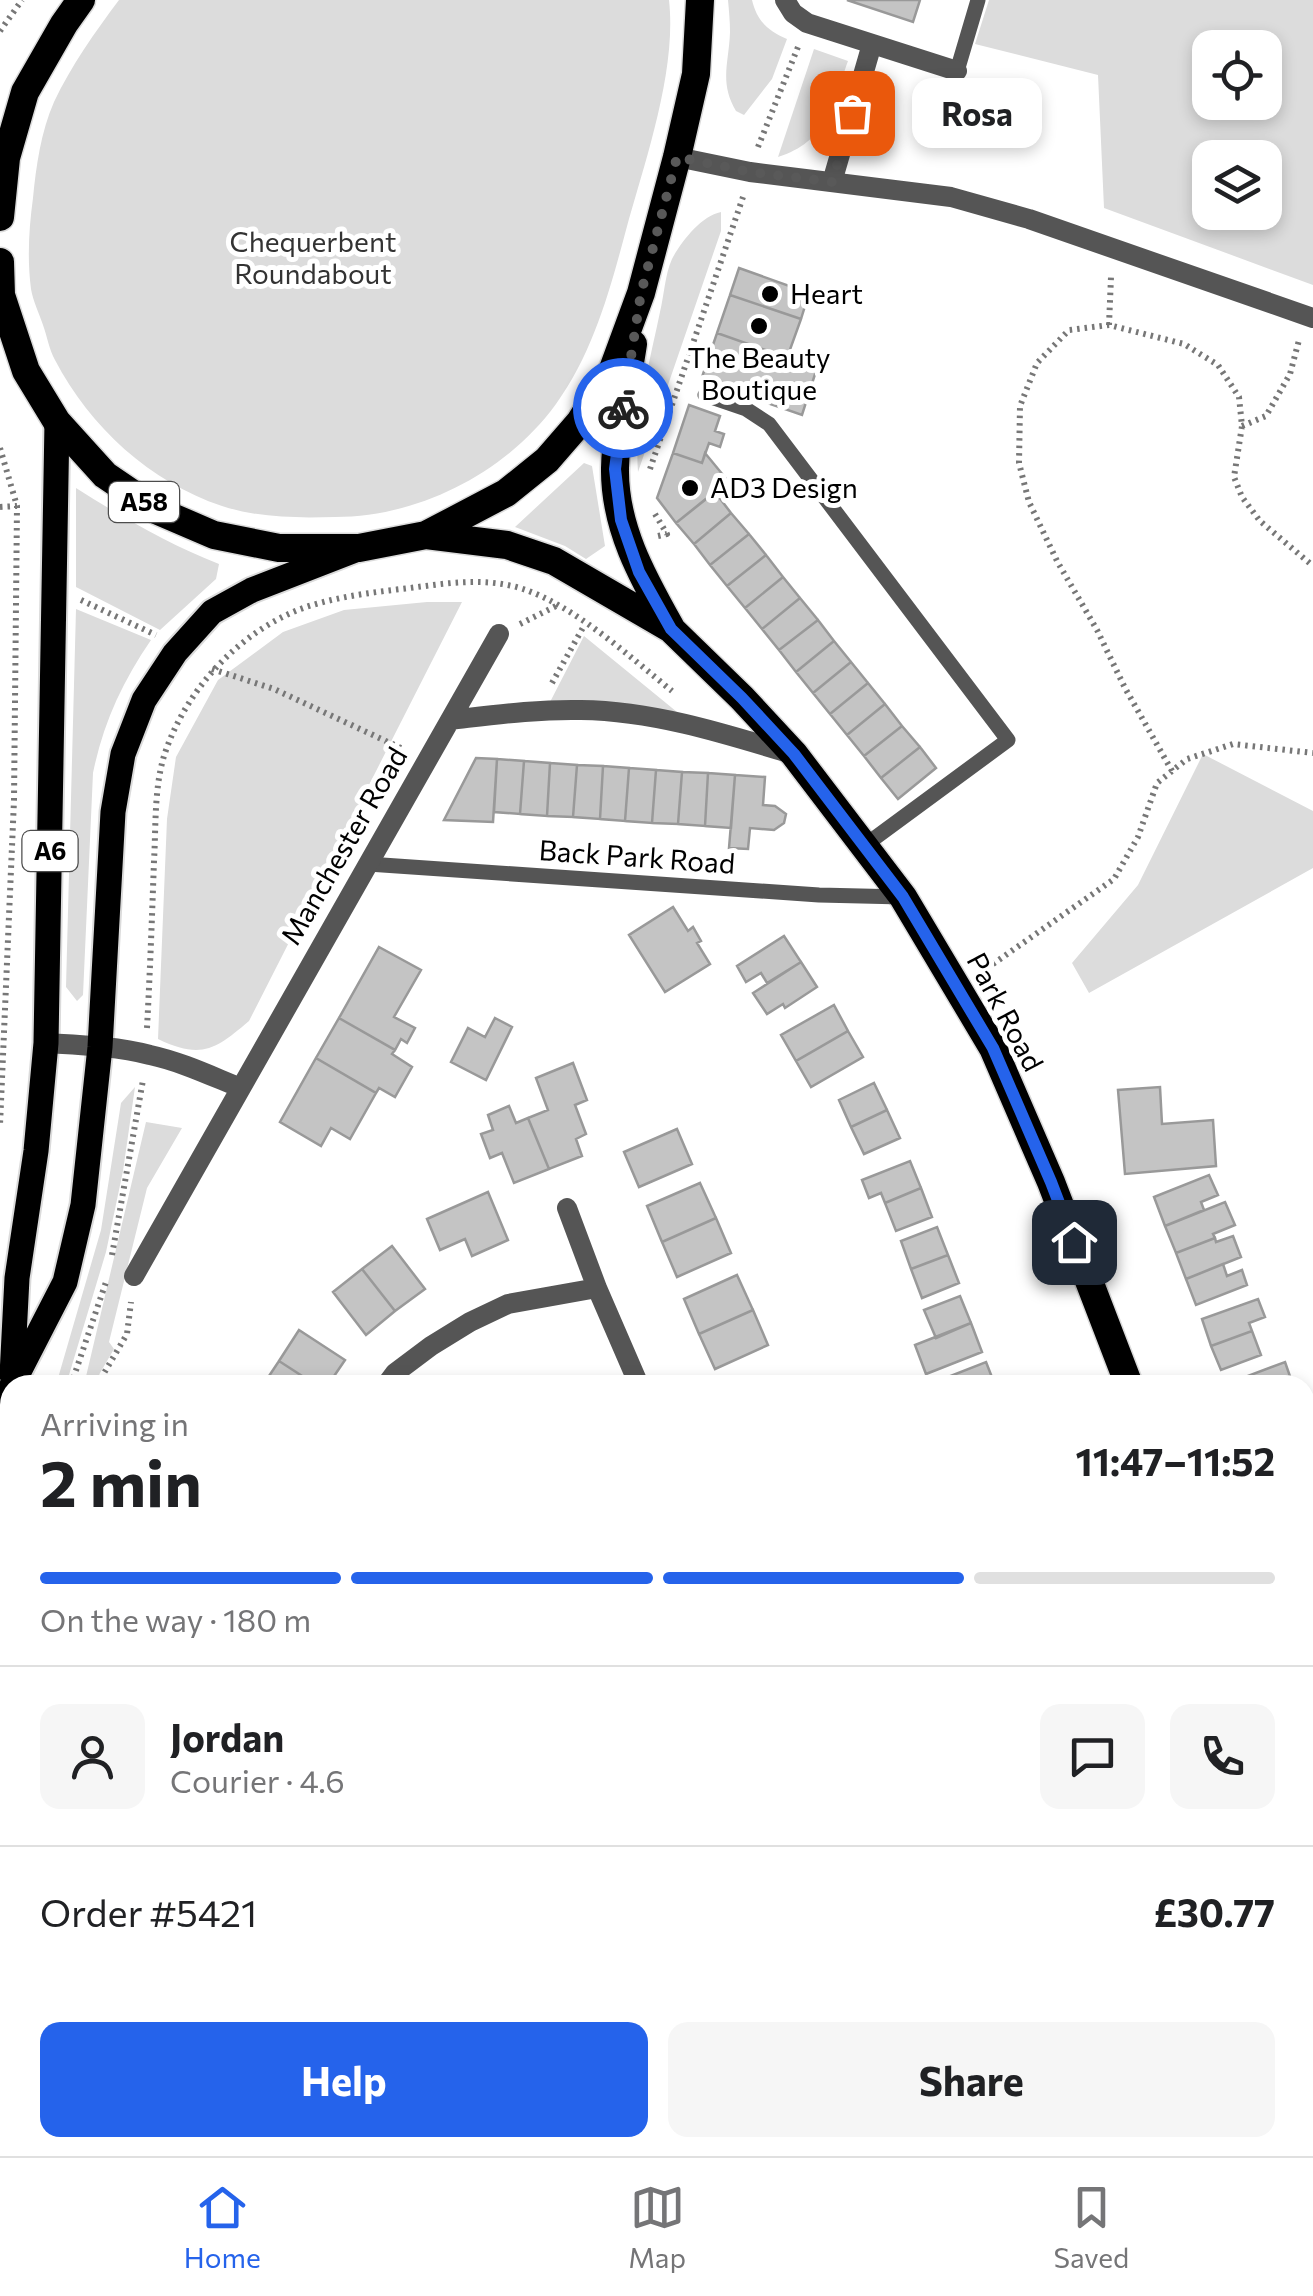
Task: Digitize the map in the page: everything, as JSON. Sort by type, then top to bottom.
[{"type":"highway","points":[[0,217],[6,158],[26,92],[81,0]]},
{"type":"highway","name":"A58","points":[[0,262],[0,294],[26,371],[57,422],[106,475],[158,510],[214,535],[280,548],[360,548],[426,536],[506,494],[547,460],[580,422],[613,368],[641,293],[677,157],[696,74],[700,0]]},
{"type":"highway","name":"Park Road","points":[[641,293],[615,469],[621,520],[634,558],[671,629]]},
{"type":"highway","name":"Park Road","points":[[426,536],[507,544],[554,561],[671,629],[794,754],[903,897],[993,1048],[1051,1182],[1126,1375]]},
{"type":"main road","name":"A6","points":[[12,1375],[18,1278],[46,1043],[57,422]]},
{"type":"main road","name":"A6","points":[[17,1375],[65,1282],[83,1205],[100,1046],[113,812],[123,754],[144,700],[175,652],[212,612],[252,590],[360,548]]},
{"type":"street","points":[[785,0],[807,23],[957,71]]},
{"type":"street","points":[[832,182],[872,44]]},
{"type":"street","points":[[677,157],[750,172],[951,197],[1029,219],[1309,317]]},
{"type":"street","name":"Manchester Road","points":[[134,1276],[499,634]]},
{"type":"street","points":[[450,720],[537,710],[584,710],[667,719],[794,754]]},
{"type":"street","points":[[46,1043],[146,1054],[241,1088]]},
{"type":"street","points":[[567,1208],[596,1288],[635,1375]]},
{"type":"street","points":[[394,1375],[470,1322],[508,1304],[596,1288]]},
{"type":"lane","points":[[957,71],[978,0]]},
{"type":"lane","points":[[705,395],[746,409],[769,424],[1008,740],[864,846]]},
{"type":"lane","name":"Back Park Road","points":[[368,864],[819,895],[903,897]]},
{"type":"path","points":[[0,31],[22,0]]},
{"type":"path","points":[[762,135],[807,23]]},
{"type":"path","points":[[1109,325],[1112,250]]},
{"type":"path","points":[[1242,426],[1266,416],[1290,374],[1309,317]]},
{"type":"path","points":[[1172,771],[1029,502],[1018,463],[1020,406],[1037,362],[1070,330],[1109,325],[1184,344],[1218,365],[1239,396],[1242,426],[1234,477],[1242,497],[1260,521],[1313,566]]},
{"type":"path","points":[[0,448],[17,506],[14,800],[0,1125]]},
{"type":"path","points":[[0,507],[17,506]]},
{"type":"path","points":[[111,1257],[146,1054],[157,796],[164,757],[180,717],[215,670],[268,624],[305,607],[353,595],[449,583],[495,582],[527,590],[558,606],[678,696]]},
{"type":"path","points":[[15,592],[77,598],[156,635],[201,668],[274,689],[427,760]]},
{"type":"path","points":[[499,634],[558,606]]},
{"type":"path","points":[[537,710],[585,624]]},
{"type":"path","points":[[993,964],[1114,879],[1138,837],[1157,783],[1187,759],[1233,744],[1313,753]]},
{"type":"path","points":[[74,1375],[108,1276]]},
{"type":"path","points":[[103,1375],[127,1334],[134,1276]]},
{"type":"green space","name":"Chequerbent Roundabout","points":[[119,0],[669,0],[668,56],[658,116],[614,275],[580,364],[536,429],[486,470],[429,499],[367,515],[292,517],[236,510],[196,496],[147,467],[104,429],[69,385],[51,351],[31,289],[29,243],[38,162],[49,113],[76,62]]},
{"type":"green space","points":[[728,0],[752,0],[764,24],[787,39],[772,79],[744,115],[736,111],[726,81]]},
{"type":"green space","points":[[989,0],[1313,0],[1313,285],[1104,208],[1098,75],[975,44]]},
{"type":"green space","points":[[814,49],[848,61],[832,107],[817,132],[807,142],[778,157]]},
{"type":"green space","points":[[721,212],[721,231],[638,472],[640,412],[670,265],[692,231]]},
{"type":"green space","points":[[584,463],[592,466],[605,546],[586,559],[565,546],[515,527]]},
{"type":"green space","points":[[76,488],[146,529],[219,564],[216,579],[160,630],[76,587]]},
{"type":"green space","points":[[462,602],[249,1021],[208,1048],[186,1049],[158,1039],[167,819],[176,757],[218,680],[283,632],[344,610]]},
{"type":"green space","points":[[76,609],[151,640],[115,704],[93,773],[83,995],[77,1001],[66,987]]},
{"type":"green space","points":[[584,636],[677,712],[549,704]]},
{"type":"green space","points":[[1203,754],[1313,811],[1313,868],[1089,993],[1072,963],[1138,885]]},
{"type":"green space","points":[[135,1087],[106,1252],[69,1375],[59,1375],[101,1230],[121,1103]]},
{"type":"green space","points":[[146,1122],[182,1128],[147,1188],[109,1342],[114,1349],[99,1375],[86,1375]]},
{"type":"building","points":[[847,0],[920,0],[913,22]]},
{"type":"building","name":"Heart","points":[[739,268],[809,293],[801,319],[730,295]]},
{"type":"building","name":"The Beauty Boutique","points":[[730,295],[801,319],[787,358],[717,333]]},
{"type":"building","points":[[717,333],[817,368],[802,415],[701,380]]},
{"type":"building","points":[[689,405],[720,416],[715,431],[724,434],[720,447],[709,443],[702,463],[673,453]]},
{"type":"building","name":"AD3 Design","points":[[673,453],[702,463],[705,453],[728,481],[676,523],[657,498]]},
{"type":"building","points":[[715,492],[731,513],[694,544],[676,523]]},
{"type":"building","points":[[731,513],[749,534],[710,565],[694,544]]},
{"type":"building","points":[[749,534],[766,555],[727,586],[710,565]]},
{"type":"building","points":[[766,555],[783,577],[745,608],[727,586]]},
{"type":"building","points":[[783,577],[800,598],[762,629],[745,608]]},
{"type":"building","points":[[800,598],[818,620],[779,650],[762,629]]},
{"type":"building","points":[[818,620],[834,641],[796,672],[779,650]]},
{"type":"building","points":[[834,641],[851,662],[813,693],[796,672]]},
{"type":"building","points":[[851,662],[868,683],[830,714],[813,693]]},
{"type":"building","points":[[868,683],[885,704],[847,735],[830,714]]},
{"type":"building","points":[[885,704],[902,726],[864,756],[847,735]]},
{"type":"building","points":[[902,726],[920,747],[881,778],[864,756]]},
{"type":"building","points":[[920,747],[936,768],[898,799],[881,778]]},
{"type":"building","points":[[476,758],[497,759],[493,822],[444,820]]},
{"type":"building","points":[[497,759],[524,761],[520,814],[494,812]]},
{"type":"building","points":[[524,761],[550,763],[547,816],[520,814]]},
{"type":"building","points":[[550,763],[577,765],[573,817],[547,816]]},
{"type":"building","points":[[577,765],[603,766],[600,819],[573,817]]},
{"type":"building","points":[[603,766],[629,768],[625,821],[600,819]]},
{"type":"building","points":[[629,768],[656,770],[652,823],[625,821]]},
{"type":"building","points":[[656,770],[682,772],[678,824],[652,823]]},
{"type":"building","points":[[682,772],[708,773],[705,826],[678,824]]},
{"type":"building","points":[[708,773],[735,775],[731,828],[705,826]]},
{"type":"building","points":[[735,775],[765,777],[763,805],[775,806],[786,814],[784,823],[774,830],[750,828],[748,849],[729,848]]},
{"type":"building","points":[[673,907],[688,931],[693,927],[701,941],[697,943],[710,964],[665,992],[629,935]]},
{"type":"building","points":[[784,936],[801,962],[767,983],[761,973],[746,982],[737,966]]},
{"type":"building","points":[[379,947],[421,970],[394,1017],[415,1028],[407,1043],[401,1039],[395,1050],[339,1018]]},
{"type":"building","points":[[801,962],[817,987],[785,1008],[783,1004],[767,1014],[753,993]]},
{"type":"building","points":[[834,1005],[848,1031],[796,1061],[781,1035]]},
{"type":"building","points":[[339,1018],[395,1050],[392,1054],[412,1067],[395,1097],[379,1088],[376,1093],[316,1058]]},
{"type":"building","points":[[495,1018],[512,1027],[486,1080],[451,1062],[468,1028],[485,1037]]},
{"type":"building","points":[[848,1031],[863,1057],[811,1087],[796,1061]]},
{"type":"building","points":[[316,1058],[376,1093],[350,1139],[331,1128],[321,1146],[280,1122]]},
{"type":"building","points":[[573,1063],[587,1100],[575,1105],[586,1134],[576,1139],[582,1156],[549,1169],[528,1118],[548,1110],[536,1078]]},
{"type":"building","points":[[874,1083],[887,1110],[851,1127],[839,1100]]},
{"type":"building","points":[[1160,1087],[1162,1124],[1213,1120],[1216,1166],[1125,1174],[1118,1090]]},
{"type":"building","points":[[509,1106],[516,1123],[528,1118],[549,1169],[514,1183],[502,1153],[490,1158],[481,1134],[493,1130],[488,1115]]},
{"type":"building","points":[[887,1110],[900,1138],[864,1154],[851,1127]]},
{"type":"building","points":[[677,1129],[692,1164],[639,1187],[624,1152]]},
{"type":"building","points":[[910,1161],[921,1188],[885,1203],[881,1193],[869,1198],[862,1180]]},
{"type":"building","points":[[1209,1175],[1218,1195],[1201,1202],[1204,1210],[1165,1226],[1154,1197]]},
{"type":"building","points":[[700,1183],[716,1218],[662,1242],[647,1206]]},
{"type":"building","points":[[921,1188],[932,1217],[896,1231],[885,1203]]},
{"type":"building","points":[[488,1192],[508,1240],[472,1256],[465,1239],[440,1250],[427,1219]]},
{"type":"building","points":[[1225,1202],[1235,1225],[1213,1234],[1215,1238],[1176,1253],[1165,1226]]},
{"type":"building","points":[[716,1218],[731,1253],[677,1277],[662,1242]]},
{"type":"building","points":[[937,1227],[948,1255],[911,1269],[901,1241]]},
{"type":"building","points":[[1233,1236],[1241,1257],[1186,1279],[1176,1253],[1215,1238],[1216,1242]]},
{"type":"building","points":[[392,1246],[425,1289],[395,1311],[362,1269]]},
{"type":"building","points":[[948,1255],[959,1283],[922,1298],[911,1269]]},
{"type":"building","points":[[1223,1264],[1227,1276],[1242,1270],[1247,1285],[1196,1305],[1186,1279]]},
{"type":"building","points":[[362,1269],[395,1311],[366,1335],[333,1292]]},
{"type":"building","points":[[737,1275],[753,1310],[699,1334],[684,1299]]},
{"type":"building","points":[[960,1296],[971,1323],[936,1338],[924,1310]]},
{"type":"building","points":[[1258,1299],[1265,1317],[1249,1323],[1252,1331],[1211,1346],[1202,1319]]},
{"type":"building","points":[[753,1310],[768,1345],[715,1369],[699,1334]]},
{"type":"building","points":[[971,1323],[982,1352],[926,1374],[915,1345]]},
{"type":"building","points":[[299,1330],[345,1360],[335,1375],[301,1375],[279,1361]]},
{"type":"building","points":[[1252,1331],[1261,1355],[1221,1370],[1211,1346]]},
{"type":"building","points":[[279,1361],[301,1375],[270,1375]]},
{"type":"building","points":[[986,1362],[991,1375],[953,1375]]},
{"type":"building","points":[[1285,1362],[1290,1375],[1250,1375]]},
{"type":"way so far","points":[[623,408],[641,293],[677,157],[750,172],[832,182],[852,113]]},
{"type":"place","name":"Rosa","points":[[852,113]]},
{"type":"place","name":"Heart","points":[[770,294]]},
{"type":"place","name":"The Beauty Boutique","points":[[759,326]]},
{"type":"place","name":"AD3 Design","points":[[690,488]]},
{"type":"route","points":[[623,408],[615,469],[621,520],[639,572],[671,629],[794,754],[903,897],[993,1048],[1074,1242]]}]
